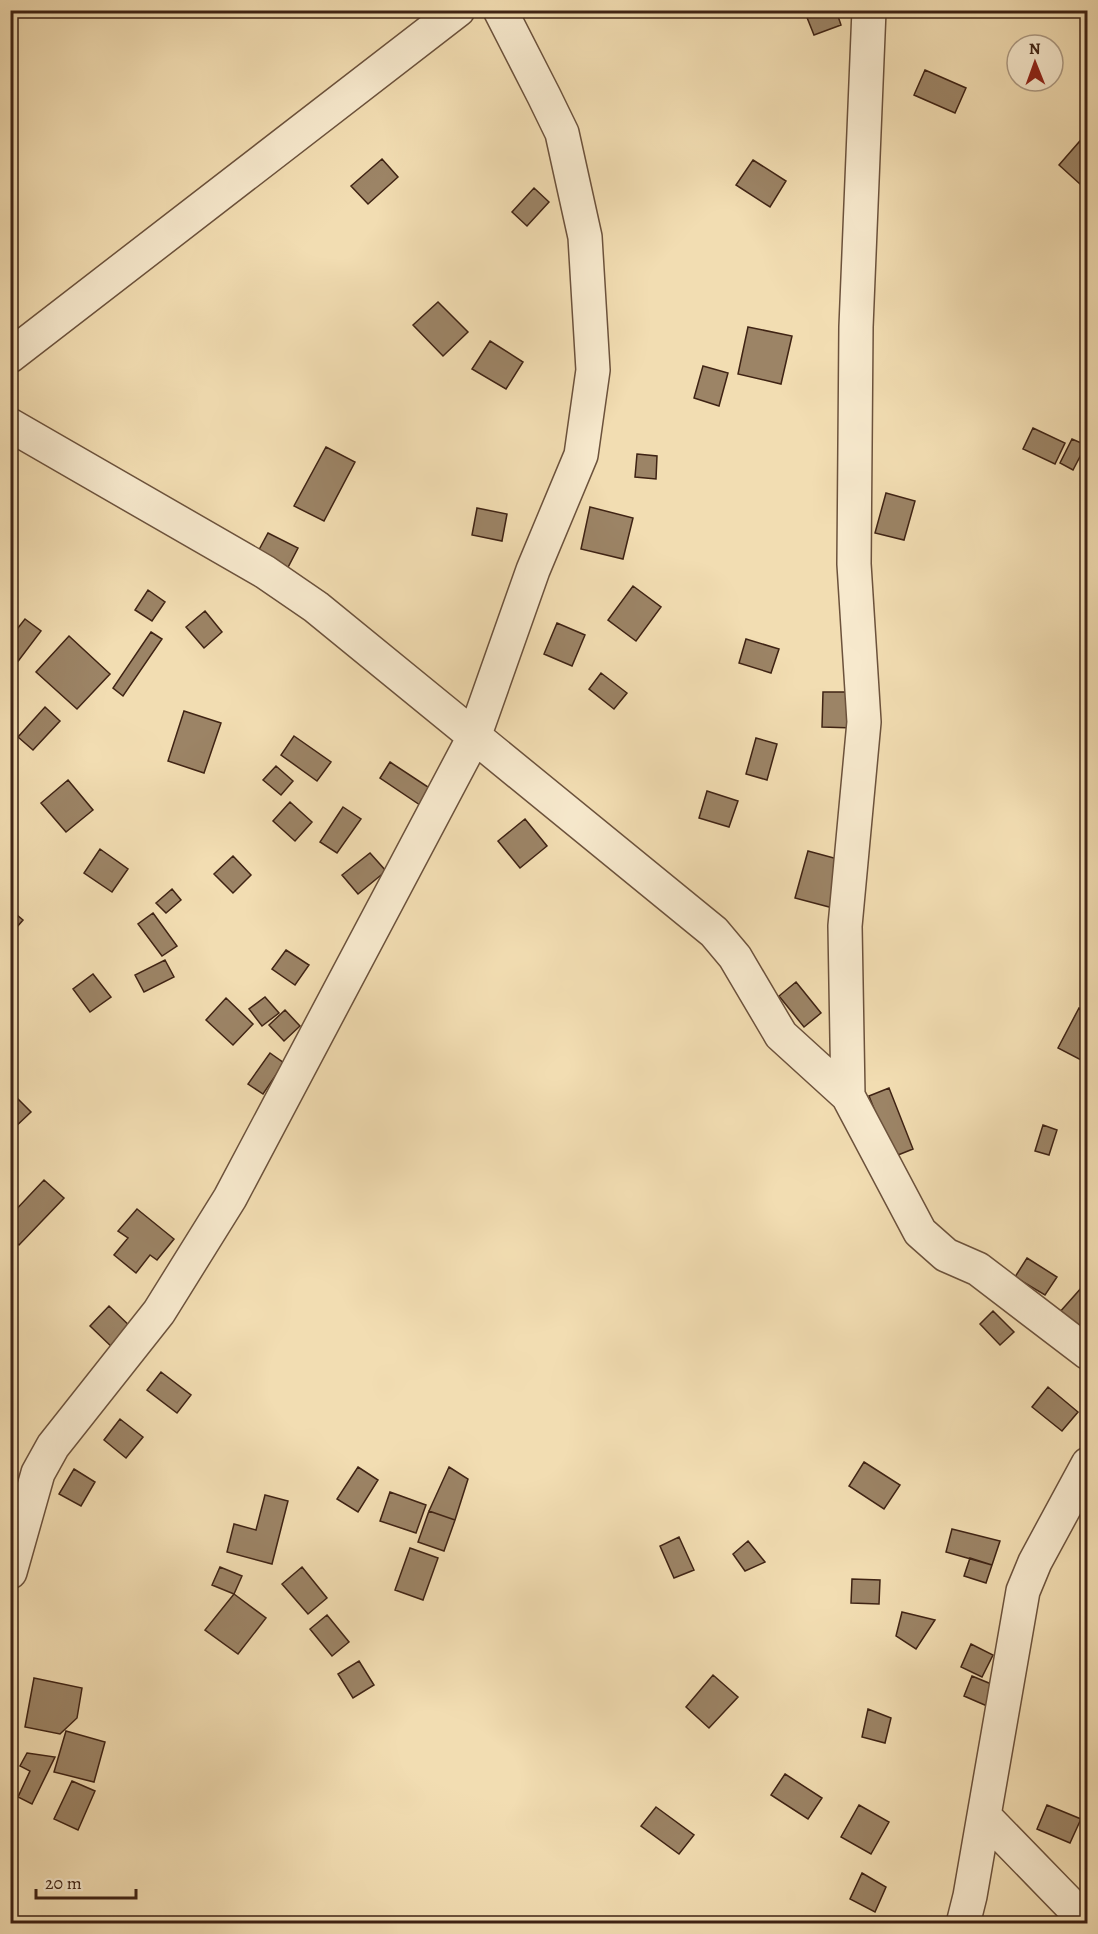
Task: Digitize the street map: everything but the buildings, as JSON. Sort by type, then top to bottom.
[{"type":"street","points":[[10,356],[458,10]]},
{"type":"street","points":[[10,1572],[38,1473],[53,1446],[159,1312],[230,1198],[474,737],[533,570],[580,455],[593,370],[585,237],[562,134],[500,10]]},
{"type":"street","points":[[848,1096],[846,915],[864,722],[854,564],[856,327],[869,10]]},
{"type":"street","points":[[10,425],[265,572],[316,607],[714,932],[735,957],[781,1035],[848,1096],[920,1232],[946,1255],[978,1269],[1088,1353]]},
{"type":"street","points":[[963,1923],[1023,1591],[1035,1562],[1088,1464]]},
{"type":"street","points":[[984,1816],[1088,1923]]}]
